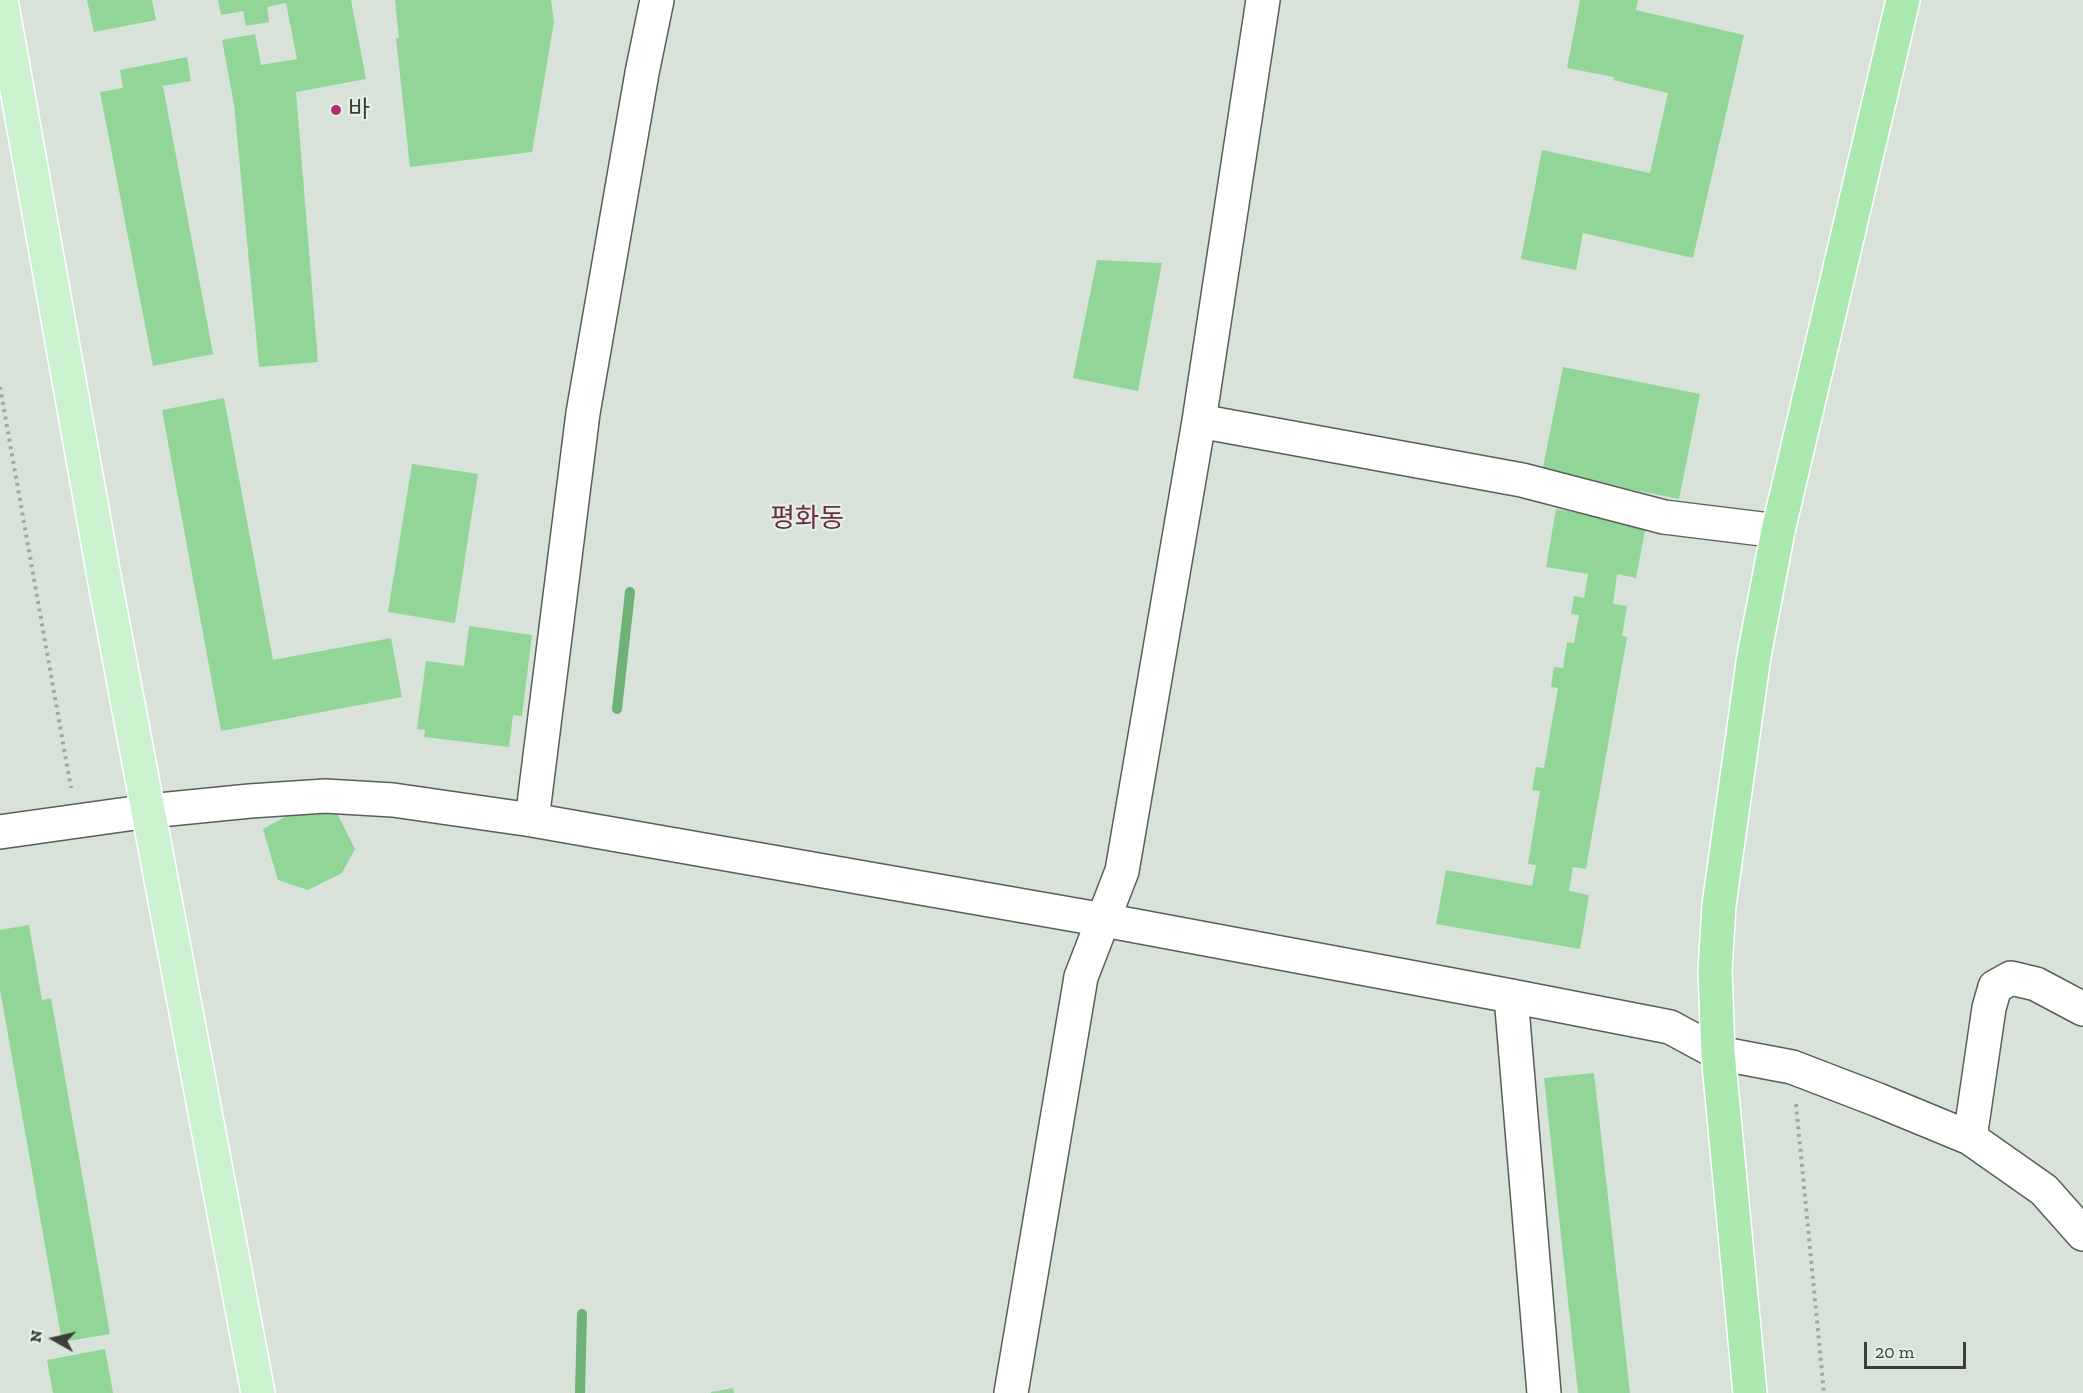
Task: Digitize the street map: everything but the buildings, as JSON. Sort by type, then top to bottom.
[{"type":"highway","points":[[1749,1393],[1718,1053],[1715,971],[1719,905],[1754,656],[1778,531],[1903,0]]},
{"type":"main road","points":[[1,0],[107,593],[258,1393]]},
{"type":"street","points":[[532,820],[583,413],[642,73],[657,0]]},
{"type":"street","points":[[1011,1393],[1081,977],[1122,872],[1199,421],[1263,0]]},
{"type":"street","points":[[1199,421],[1522,480],[1664,517],[1778,531]]},
{"type":"street","points":[[0,832],[250,801],[326,796],[393,800],[532,820],[1104,920],[1511,996],[1670,1027],[1718,1053],[1792,1067],[1970,1138],[2044,1190],[2083,1234]]},
{"type":"street","points":[[1970,1138],[1989,1008],[1995,987],[2011,978],[2036,984],[2083,1009]]},
{"type":"street","points":[[1511,996],[1544,1393]]},
{"type":"path","points":[[0,387],[78,822]]},
{"type":"path","points":[[1792,1067],[1824,1393]]},
{"type":"waterway","points":[[617,709],[630,592]]},
{"type":"waterway","points":[[580,1393],[582,1314]]},
{"type":"place","name":"바","points":[[336,110]]},
{"type":"district","name":"평화동","points":[[807,519]]}]
